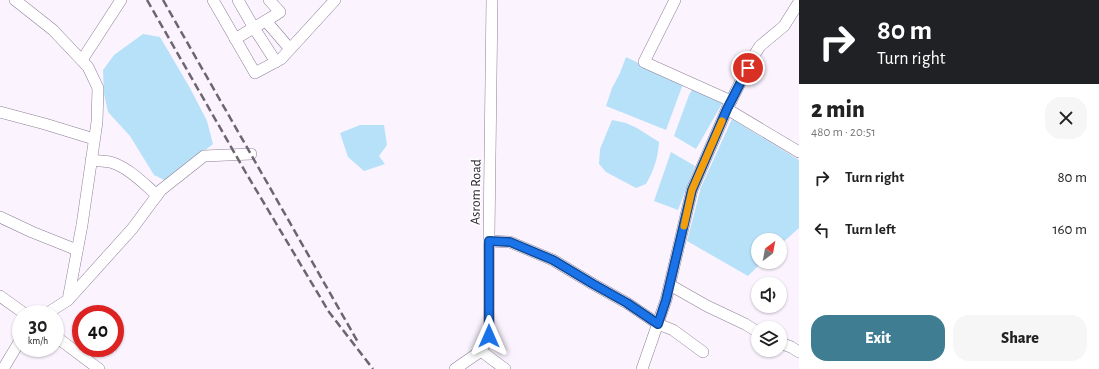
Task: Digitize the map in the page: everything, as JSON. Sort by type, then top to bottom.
[{"type":"street","points":[[14,0],[53,30],[82,60],[88,67],[98,88],[97,122],[82,224],[68,300]]},
{"type":"street","points":[[82,60],[121,0]]},
{"type":"street","points":[[213,0],[255,73],[280,59],[330,1]]},
{"type":"street","points":[[238,0],[276,62]]},
{"type":"street","points":[[235,40],[280,12],[269,0]]},
{"type":"street","name":"Asrom Road","points":[[481,351],[489,336],[492,0]]},
{"type":"street","points":[[675,0],[644,62],[729,105],[799,152]]},
{"type":"street","points":[[642,369],[666,300],[692,190],[729,105],[753,57],[760,46],[784,26],[799,2]]},
{"type":"street","points":[[266,21],[290,49]]},
{"type":"street","points":[[0,112],[94,139]]},
{"type":"street","points":[[60,305],[68,300],[132,229],[160,190],[204,156],[251,154]]},
{"type":"street","points":[[91,160],[109,162],[118,166],[127,171],[157,195]]},
{"type":"street","points":[[0,217],[77,250]]},
{"type":"street","points":[[489,241],[510,242],[553,260],[627,303],[658,324],[673,330],[703,352]]},
{"type":"street","points":[[670,285],[707,306],[751,328]]},
{"type":"street","points":[[0,296],[12,305]]},
{"type":"street","points":[[64,343],[99,369]]},
{"type":"street","points":[[787,346],[799,352]]},
{"type":"street","points":[[455,369],[481,351],[505,369]]},
{"type":"street","points":[[3,369],[12,354]]},
{"type":"water","points":[[143,34],[160,37],[190,88],[207,121],[213,144],[166,181],[154,175],[130,136],[108,112],[104,94],[103,70],[114,55]]},
{"type":"water","points":[[626,57],[683,84],[666,130],[606,106],[612,88]]},
{"type":"water","points":[[693,88],[723,102],[696,149],[674,136]]},
{"type":"water","points":[[732,119],[799,160],[799,228],[787,239],[787,233],[751,233],[751,269],[755,269],[748,276],[687,241],[701,187]]},
{"type":"water","points":[[612,120],[626,123],[637,128],[659,142],[655,164],[646,184],[636,188],[606,172],[599,164],[600,149]]},
{"type":"water","points":[[360,125],[384,125],[387,145],[379,156],[385,164],[364,171],[348,157],[340,133]]},
{"type":"water","points":[[671,152],[695,166],[678,210],[654,201]]},
{"type":"railway","points":[[147,0],[246,173],[329,312],[373,369]]},
{"type":"railway","points":[[163,0],[359,344]]},
{"type":"slow traffic","points":[[684,226],[692,190],[722,121]]},
{"type":"route","points":[[489,336],[489,241],[510,242],[553,260],[627,303],[658,324],[666,300],[692,190],[727,109],[748,68]]}]
